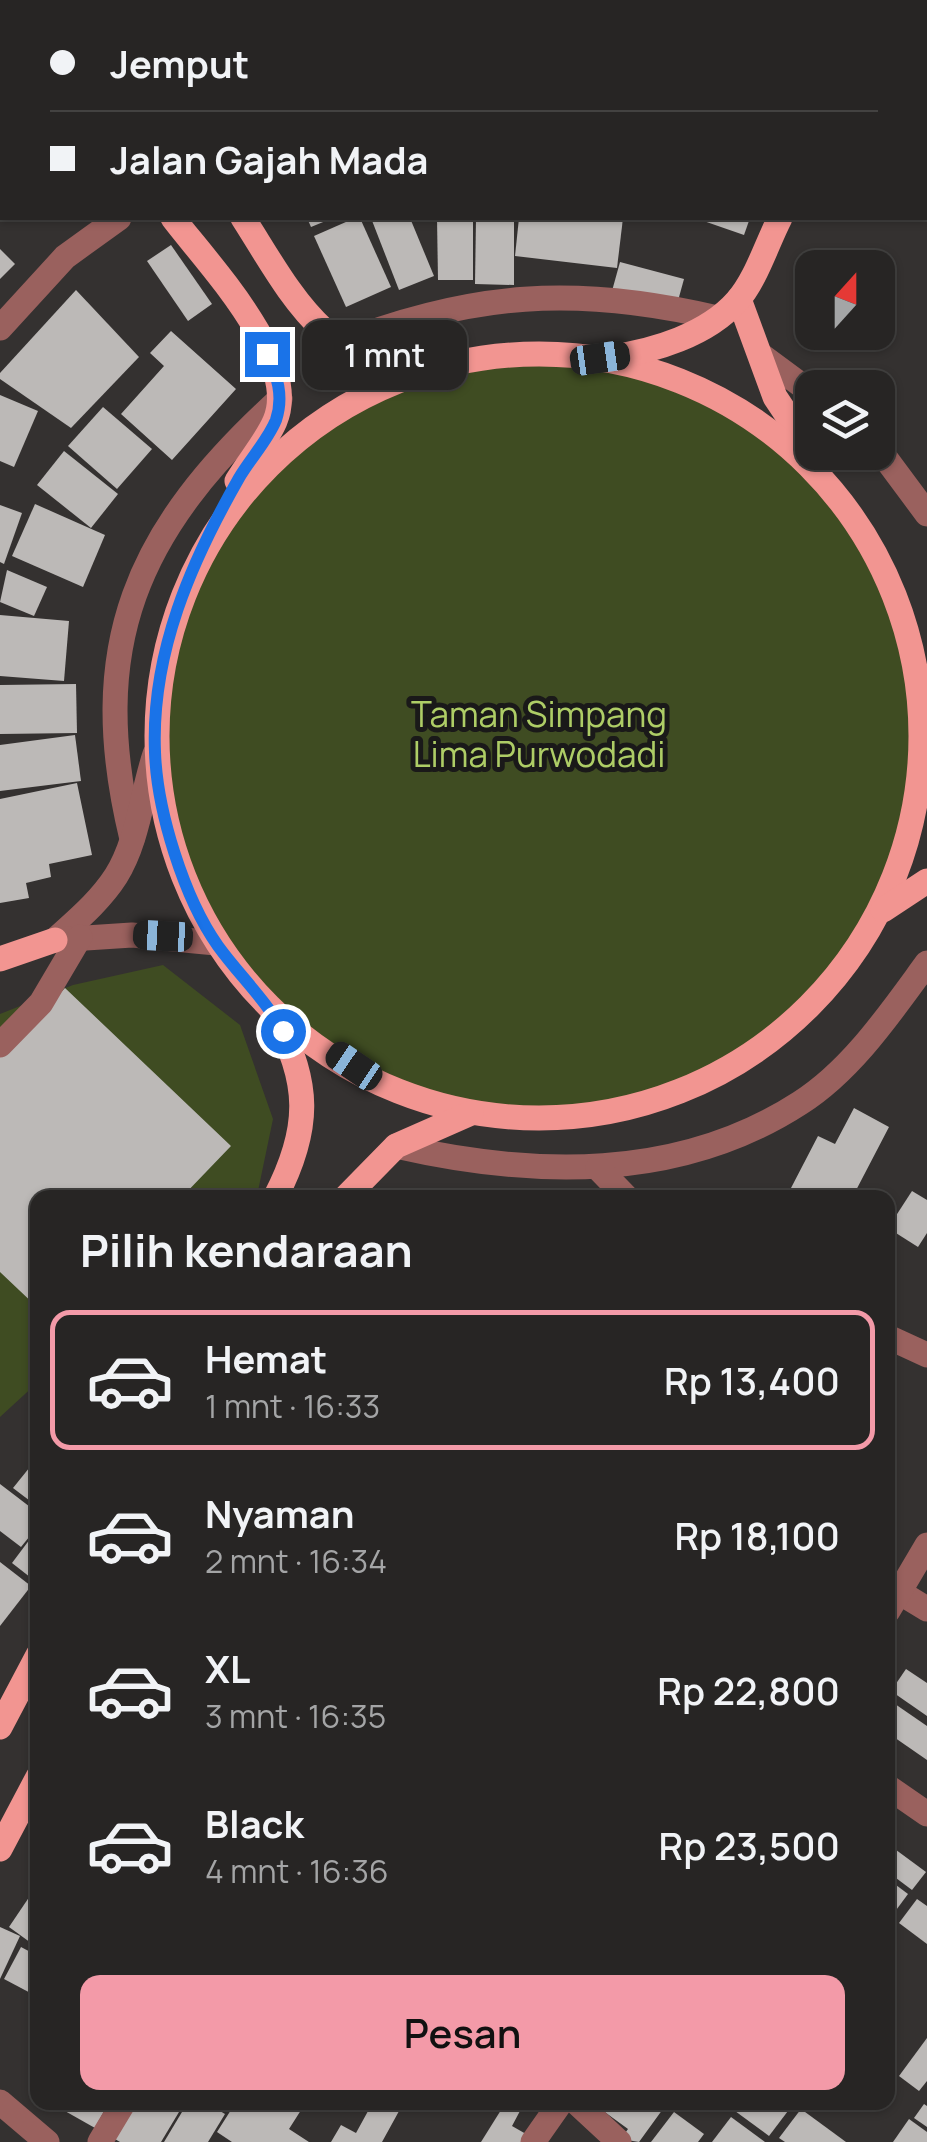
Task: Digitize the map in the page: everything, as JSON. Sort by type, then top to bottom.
[{"type":"main road","points":[[175,220],[257,329],[278,378],[280,399],[275,421],[203,548],[174,612],[158,684],[155,754],[173,852],[216,944],[271,1010],[295,1052],[304,1093],[291,1160],[278,1190]]},
{"type":"main road","points":[[245,220],[304,314],[338,345],[402,365],[510,354],[600,358],[638,354],[717,318],[739,299],[779,220]]},
{"type":"main road","points":[[271,1010],[381,1085],[471,1113],[592,1116],[702,1083],[780,1036],[848,966],[882,910],[918,807],[925,707],[900,605],[849,510],[776,397],[739,299]]},
{"type":"main road","points":[[203,548],[235,501],[273,459],[325,417],[397,379],[462,361],[510,354]]},
{"type":"main road","points":[[558,354],[653,371],[703,390],[750,416],[802,458],[849,510]]},
{"type":"main road","points":[[882,910],[927,881]]},
{"type":"main road","points":[[0,960],[68,939]]},
{"type":"main road","points":[[353,1190],[396,1146],[471,1113]]},
{"type":"main road","points":[[0,1726],[30,1669]]},
{"type":"main road","points":[[0,1849],[30,1793]]},
{"type":"street","points":[[0,328],[65,257],[116,220]]},
{"type":"street","points":[[338,345],[444,309],[524,296],[590,296],[654,303],[717,318]]},
{"type":"street","points":[[762,356],[795,380]]},
{"type":"street","points":[[132,839],[118,782],[114,722],[118,660],[132,601],[156,545],[188,493],[228,446],[280,399]]},
{"type":"street","points":[[894,470],[927,514]]},
{"type":"street","points":[[0,1046],[41,1003],[68,939],[116,875],[132,839],[155,754]]},
{"type":"street","points":[[68,939],[132,935],[216,944]]},
{"type":"street","points":[[396,1146],[490,1165],[598,1168],[720,1141],[802,1102],[849,1062],[927,963]]},
{"type":"street","points":[[598,1168],[619,1190]]},
{"type":"street","points":[[895,1340],[927,1355]]},
{"type":"street","points":[[895,1598],[927,1545]]},
{"type":"street","points":[[895,1602],[927,1610]]},
{"type":"street","points":[[895,1792],[927,1814]]},
{"type":"street","points":[[0,2102],[47,2142]]},
{"type":"street","points":[[100,2142],[119,2110]]},
{"type":"street","points":[[533,2142],[555,2110]]},
{"type":"street","points":[[584,2110],[618,2142]]},
{"type":"green space","name":"Taman Simpang Lima Purwodadi","points":[[502,356],[576,356],[650,371],[719,399],[781,441],[795,454],[795,470],[813,470],[857,524],[876,556],[904,625],[919,699],[919,773],[904,847],[876,916],[834,978],[781,1031],[719,1073],[650,1101],[576,1116],[502,1116],[428,1101],[359,1073],[297,1031],[244,978],[202,916],[174,847],[159,773],[159,699],[174,625],[202,556],[244,494],[297,441],[359,399],[428,371]]},
{"type":"green space","points":[[163,965],[240,1025],[273,1119],[258,1190],[30,1190],[30,1389],[0,1417],[0,1014],[73,985]]},
{"type":"building","points":[[308,220],[328,220],[311,227]]},
{"type":"building","points":[[350,220],[361,220],[391,287],[346,307],[314,236]]},
{"type":"building","points":[[372,220],[411,220],[434,276],[399,290]]},
{"type":"building","points":[[437,220],[473,220],[473,280],[438,280]]},
{"type":"building","points":[[476,220],[514,220],[514,285],[475,284]]},
{"type":"building","points":[[519,220],[623,220],[617,268],[515,256]]},
{"type":"building","points":[[701,220],[749,220],[744,235]]},
{"type":"building","points":[[171,245],[212,304],[188,321],[147,261]]},
{"type":"building","points":[[0,249],[15,264],[0,279]]},
{"type":"building","points":[[620,262],[684,279],[676,308],[612,291]]},
{"type":"building","points":[[76,290],[139,357],[71,428],[0,379],[0,373]]},
{"type":"building","points":[[171,331],[236,389],[172,460],[121,414],[164,366],[150,353]]},
{"type":"building","points":[[0,395],[38,411],[14,467],[0,461]]},
{"type":"building","points":[[103,407],[152,449],[117,489],[68,446]]},
{"type":"building","points":[[64,451],[118,494],[91,528],[37,485]]},
{"type":"building","points":[[35,504],[105,535],[83,587],[12,556]]},
{"type":"building","points":[[0,505],[22,513],[4,564],[0,562]]},
{"type":"building","points":[[7,570],[47,587],[34,616],[0,602]]},
{"type":"building","points":[[0,615],[69,621],[64,681],[0,676]]},
{"type":"building","points":[[76,684],[77,733],[0,734],[0,685]]},
{"type":"building","points":[[75,735],[81,781],[0,791],[0,745]]},
{"type":"building","points":[[77,783],[92,855],[49,864],[51,877],[26,883],[29,898],[0,903],[0,799]]},
{"type":"building","points":[[65,988],[231,1146],[189,1190],[30,1190],[30,1300],[0,1272],[0,1056]]},
{"type":"building","points":[[854,1108],[889,1127],[856,1190],[791,1188],[818,1136],[835,1144]]},
{"type":"building","points":[[912,1191],[927,1200],[927,1233],[918,1247],[895,1232],[895,1217]]},
{"type":"building","points":[[30,1467],[30,1501],[13,1488]]},
{"type":"building","points":[[0,1484],[30,1507],[30,1536],[21,1547],[0,1531]]},
{"type":"building","points":[[30,1539],[30,1577],[12,1563]]},
{"type":"building","points":[[0,1562],[30,1587],[0,1626]]},
{"type":"building","points":[[906,1669],[927,1683],[927,1716],[895,1694],[895,1685]]},
{"type":"building","points":[[895,1704],[927,1726],[927,1760],[895,1738]]},
{"type":"building","points":[[895,1849],[926,1872],[912,1890],[895,1877]]},
{"type":"building","points":[[895,1884],[908,1894],[895,1912]]},
{"type":"building","points":[[30,1896],[30,1942],[9,1927]]},
{"type":"building","points":[[917,1899],[927,1906],[927,1944],[899,1923]]},
{"type":"building","points":[[0,1927],[20,1936],[0,1979]]},
{"type":"building","points":[[21,1947],[30,1952],[30,1993],[4,1979]]},
{"type":"building","points":[[927,2038],[927,2081],[919,2091],[899,2076]]},
{"type":"building","points":[[924,2104],[927,2106],[927,2127],[914,2118]]},
{"type":"building","points":[[63,2110],[105,2110],[95,2128]]},
{"type":"building","points":[[125,2110],[180,2110],[161,2142],[120,2142],[110,2136]]},
{"type":"building","points":[[183,2110],[218,2110],[225,2114],[208,2142],[164,2142]]},
{"type":"building","points":[[231,2110],[301,2110],[289,2129],[309,2142],[232,2142],[217,2132]]},
{"type":"building","points":[[369,2110],[400,2110],[382,2142],[331,2142],[341,2125],[356,2133]]},
{"type":"building","points":[[501,2110],[520,2111],[512,2126],[526,2134],[521,2142],[481,2142]]},
{"type":"building","points":[[602,2110],[662,2110],[639,2142],[621,2139],[628,2129]]},
{"type":"building","points":[[736,2110],[789,2110],[769,2136]]},
{"type":"building","points":[[802,2110],[846,2142],[785,2142],[779,2138]]},
{"type":"building","points":[[674,2112],[704,2134],[698,2142],[651,2142]]},
{"type":"building","points":[[731,2117],[765,2142],[712,2142]]},
{"type":"building","points":[[909,2119],[927,2132],[927,2142],[893,2142]]},
{"type":"route","points":[[267,354],[278,378],[280,399],[275,421],[239,478],[174,612],[158,684],[155,754],[173,852],[216,944],[271,1010],[283,1031]]}]
